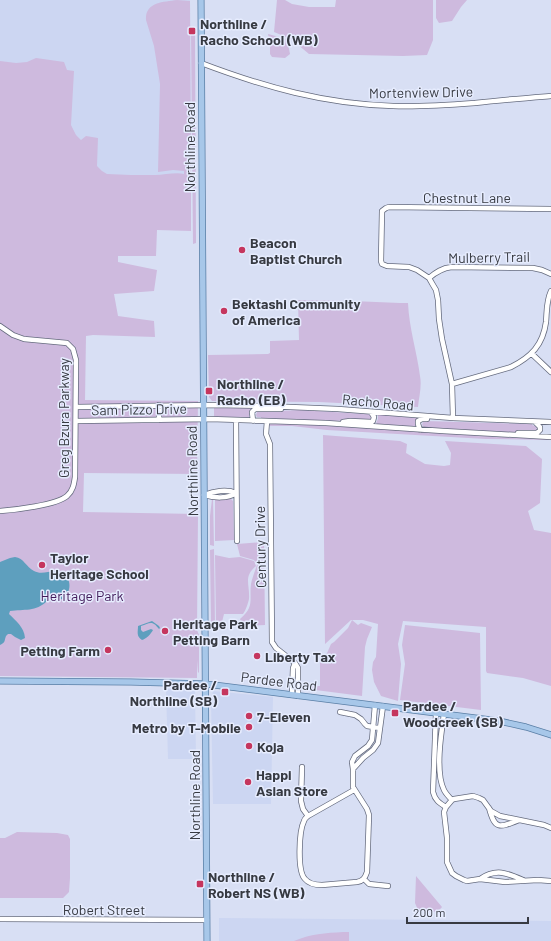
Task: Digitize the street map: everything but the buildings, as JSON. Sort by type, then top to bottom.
[{"type":"main road","name":"Northline Road","points":[[201,0],[207,941]]},
{"type":"main road","name":"Pardee Road","points":[[0,681],[206,684],[499,721],[551,735]]},
{"type":"street","name":"Mortenview Drive","points":[[201,63],[246,80],[278,89],[316,98],[355,104],[432,106],[551,96]]},
{"type":"street","name":"Chestnut Lane","points":[[428,278],[413,268],[387,266],[382,264],[381,214],[384,209],[397,207],[551,209]]},
{"type":"street","name":"Mulberry Trail","points":[[428,278],[444,268],[452,267],[533,268],[551,274]]},
{"type":"street","points":[[428,278],[436,290],[438,300],[442,339],[452,384],[453,418]]},
{"type":"street","points":[[452,384],[511,368],[532,354],[543,334],[547,304],[551,291]]},
{"type":"street","name":"Greg Bzura Parkway","points":[[0,326],[24,339],[67,343],[73,349],[76,360],[75,477],[73,487],[69,495],[62,500],[53,503],[0,511]]},
{"type":"street","points":[[532,354],[551,372]]},
{"type":"street","name":"Sam Pizzo Drive","points":[[76,407],[203,405]]},
{"type":"street","name":"Racho Road","points":[[203,405],[266,406],[453,418],[551,422]]},
{"type":"street","points":[[158,406],[159,420]]},
{"type":"street","points":[[253,421],[252,412],[255,409],[278,410],[301,408]]},
{"type":"street","points":[[332,423],[350,421],[372,422],[374,421],[374,417],[371,412]]},
{"type":"street","points":[[420,430],[418,424],[420,419],[441,421],[464,418]]},
{"type":"street","name":"Sam Pizzo Drive","points":[[76,421],[203,420]]},
{"type":"street","name":"Racho Road","points":[[203,420],[332,423],[420,430],[551,437]]},
{"type":"street","points":[[236,420],[237,541]]},
{"type":"street","name":"Century Drive","points":[[267,421],[266,434],[270,444],[272,642],[276,648],[295,664],[293,668],[295,695]]},
{"type":"street","points":[[493,434],[514,432],[537,433],[540,430],[540,427],[536,422]]},
{"type":"street","points":[[204,495],[211,497],[232,497],[236,494]]},
{"type":"street","points":[[354,790],[308,816],[302,824],[300,870],[304,879],[313,885],[360,882],[364,879],[367,872],[368,812],[354,790],[352,784],[352,762],[355,756],[368,746],[372,740],[375,705]]},
{"type":"street","points":[[353,769],[373,750],[378,743],[383,706]]},
{"type":"street","points":[[340,712],[355,715],[365,724],[380,728]]},
{"type":"street","points":[[436,713],[433,792],[439,803],[446,807]]},
{"type":"street","points":[[444,714],[440,749],[440,774],[444,790],[452,800]]},
{"type":"street","points":[[368,746],[373,750]]},
{"type":"street","points":[[302,767],[301,801],[303,809],[308,816]]},
{"type":"street","points":[[525,881],[509,874],[497,872],[480,879],[470,881],[464,880],[452,873],[447,862],[447,838],[444,815],[446,807],[454,799],[468,796],[476,797],[483,800],[491,811],[500,816],[544,825],[551,828]]},
{"type":"street","points":[[488,807],[493,822],[499,826],[505,826],[519,820]]},
{"type":"street","points":[[364,879],[369,884],[388,886]]},
{"type":"street","points":[[480,879],[505,882],[538,880],[551,881]]},
{"type":"street","name":"Robert Street","points":[[0,919],[207,920]]},
{"type":"shaded area","points":[[0,0],[190,0],[191,178],[0,176]]},
{"type":"shaded area","points":[[166,689],[195,691],[196,759],[168,759]]},
{"type":"shaded area","points":[[213,691],[273,697],[271,804],[213,804],[211,701]]},
{"type":"shaded area","points":[[219,918],[551,921],[551,941],[219,941]]},
{"type":"green space","name":"Heritage Park","points":[[177,0],[190,1],[191,172],[187,172],[190,174],[191,178],[191,231],[157,230],[156,256],[118,256],[118,262],[157,270],[154,291],[114,294],[118,316],[154,321],[155,337],[86,336],[85,400],[198,401],[197,474],[84,473],[83,512],[198,514],[197,630],[199,635],[199,672],[198,673],[197,660],[197,678],[0,676],[0,61],[16,63],[27,62],[36,58],[64,62],[67,70],[74,71],[71,125],[76,135],[81,140],[86,136],[98,138],[97,166],[102,171],[107,174],[119,175],[184,174],[184,171],[173,170],[158,172],[160,84],[154,46],[146,20],[146,14],[152,6],[161,2]]},
{"type":"green space","points":[[277,0],[285,0],[292,4],[309,7],[335,7],[336,0],[433,0],[433,40],[427,55],[403,56],[309,54],[291,39],[274,32]]},
{"type":"green space","points":[[436,0],[467,0],[452,21],[439,23],[436,18]]},
{"type":"green space","points":[[191,32],[195,33],[196,243],[193,244]]},
{"type":"green space","points":[[268,34],[287,39],[290,54],[285,58],[272,57],[270,54]]},
{"type":"green space","points":[[298,300],[408,303],[421,380],[418,407],[319,402],[212,401],[209,397],[208,355],[268,354],[270,353],[270,341],[299,340]]},
{"type":"green space","points":[[214,408],[251,409],[249,418],[224,418],[214,417]]},
{"type":"green space","points":[[300,410],[367,414],[370,415],[371,418],[369,420],[329,421],[261,418],[257,417],[256,415],[257,412],[260,411]]},
{"type":"green space","points":[[378,414],[417,418],[415,427],[378,424],[376,423]]},
{"type":"green space","points":[[423,422],[532,424],[537,428],[537,430],[533,432],[493,432],[426,428],[422,425]]},
{"type":"green space","points":[[273,423],[343,426],[551,440],[486,439],[327,430],[292,426],[269,426]]},
{"type":"green space","points":[[323,435],[400,441],[407,444],[406,453],[425,464],[444,466],[450,465],[451,453],[445,441],[526,446],[542,459],[540,503],[528,511],[534,530],[551,533],[551,686],[523,678],[487,673],[486,627],[403,621],[398,644],[401,664],[398,701],[381,696],[374,682],[372,670],[373,662],[376,657],[378,624],[363,620],[351,620],[325,644]]},
{"type":"green space","points":[[212,499],[214,546],[210,545],[210,516]]},
{"type":"green space","points":[[215,499],[231,499],[233,501],[234,540],[215,541]]},
{"type":"green space","points":[[264,542],[265,625],[243,626],[240,619],[250,606],[251,584],[257,565],[254,560],[240,556],[237,544]]},
{"type":"green space","points":[[214,549],[215,625],[211,624],[210,550]]},
{"type":"green space","points":[[215,555],[229,558],[240,557],[254,561],[256,566],[248,577],[249,599],[243,614],[224,614],[222,622],[219,622],[219,625],[216,625]]},
{"type":"green space","points":[[352,620],[358,625],[361,623],[372,627],[365,647],[362,696],[300,688],[300,686],[320,686],[320,660],[324,660],[331,644],[348,628]]},
{"type":"green space","points":[[405,625],[480,633],[481,710],[400,700],[405,664],[402,645]]},
{"type":"green space","points":[[17,832],[57,833],[68,835],[70,839],[69,892],[63,898],[0,898],[0,838],[5,838]]},
{"type":"green space","points":[[416,876],[442,907],[437,911],[432,912],[418,910],[415,903]]},
{"type":"green space","points":[[349,932],[349,941],[294,941],[312,935]]},
{"type":"water","points":[[15,557],[21,559],[34,571],[44,573],[55,571],[62,573],[68,578],[70,586],[68,593],[60,600],[47,601],[39,607],[30,609],[10,611],[9,614],[21,627],[25,638],[21,640],[11,634],[8,634],[4,642],[0,645],[0,562]]},
{"type":"water","points":[[152,621],[160,628],[159,629],[153,623],[141,626],[141,630],[143,632],[151,629],[153,630],[145,639],[142,640],[138,635],[138,626]]},
{"type":"place","name":"Northline / Racho School (WB)","points":[[192,31]]},
{"type":"place","name":"Beacon Baptist Church","points":[[242,250]]},
{"type":"place","name":"Bektashi Community of America","points":[[224,311]]},
{"type":"place","name":"Northline / Racho (EB)","points":[[209,391]]},
{"type":"place","name":"Taylor Heritage School","points":[[42,565]]},
{"type":"place","name":"Heritage Park Petting Barn","points":[[165,631]]},
{"type":"place","name":"Petting Farm","points":[[108,650]]},
{"type":"place","name":"Liberty Tax","points":[[257,656]]},
{"type":"place","name":"Pardee / Northline (SB)","points":[[225,692]]},
{"type":"place","name":"Pardee / Woodcreek (SB)","points":[[395,713]]},
{"type":"place","name":"7-Eleven","points":[[249,716]]},
{"type":"place","name":"Metro by T-Mobile","points":[[249,727]]},
{"type":"place","name":"Koja","points":[[249,746]]},
{"type":"place","name":"Happi Asian Store","points":[[248,782]]},
{"type":"place","name":"Northline / Robert NS (WB)","points":[[200,884]]}]
